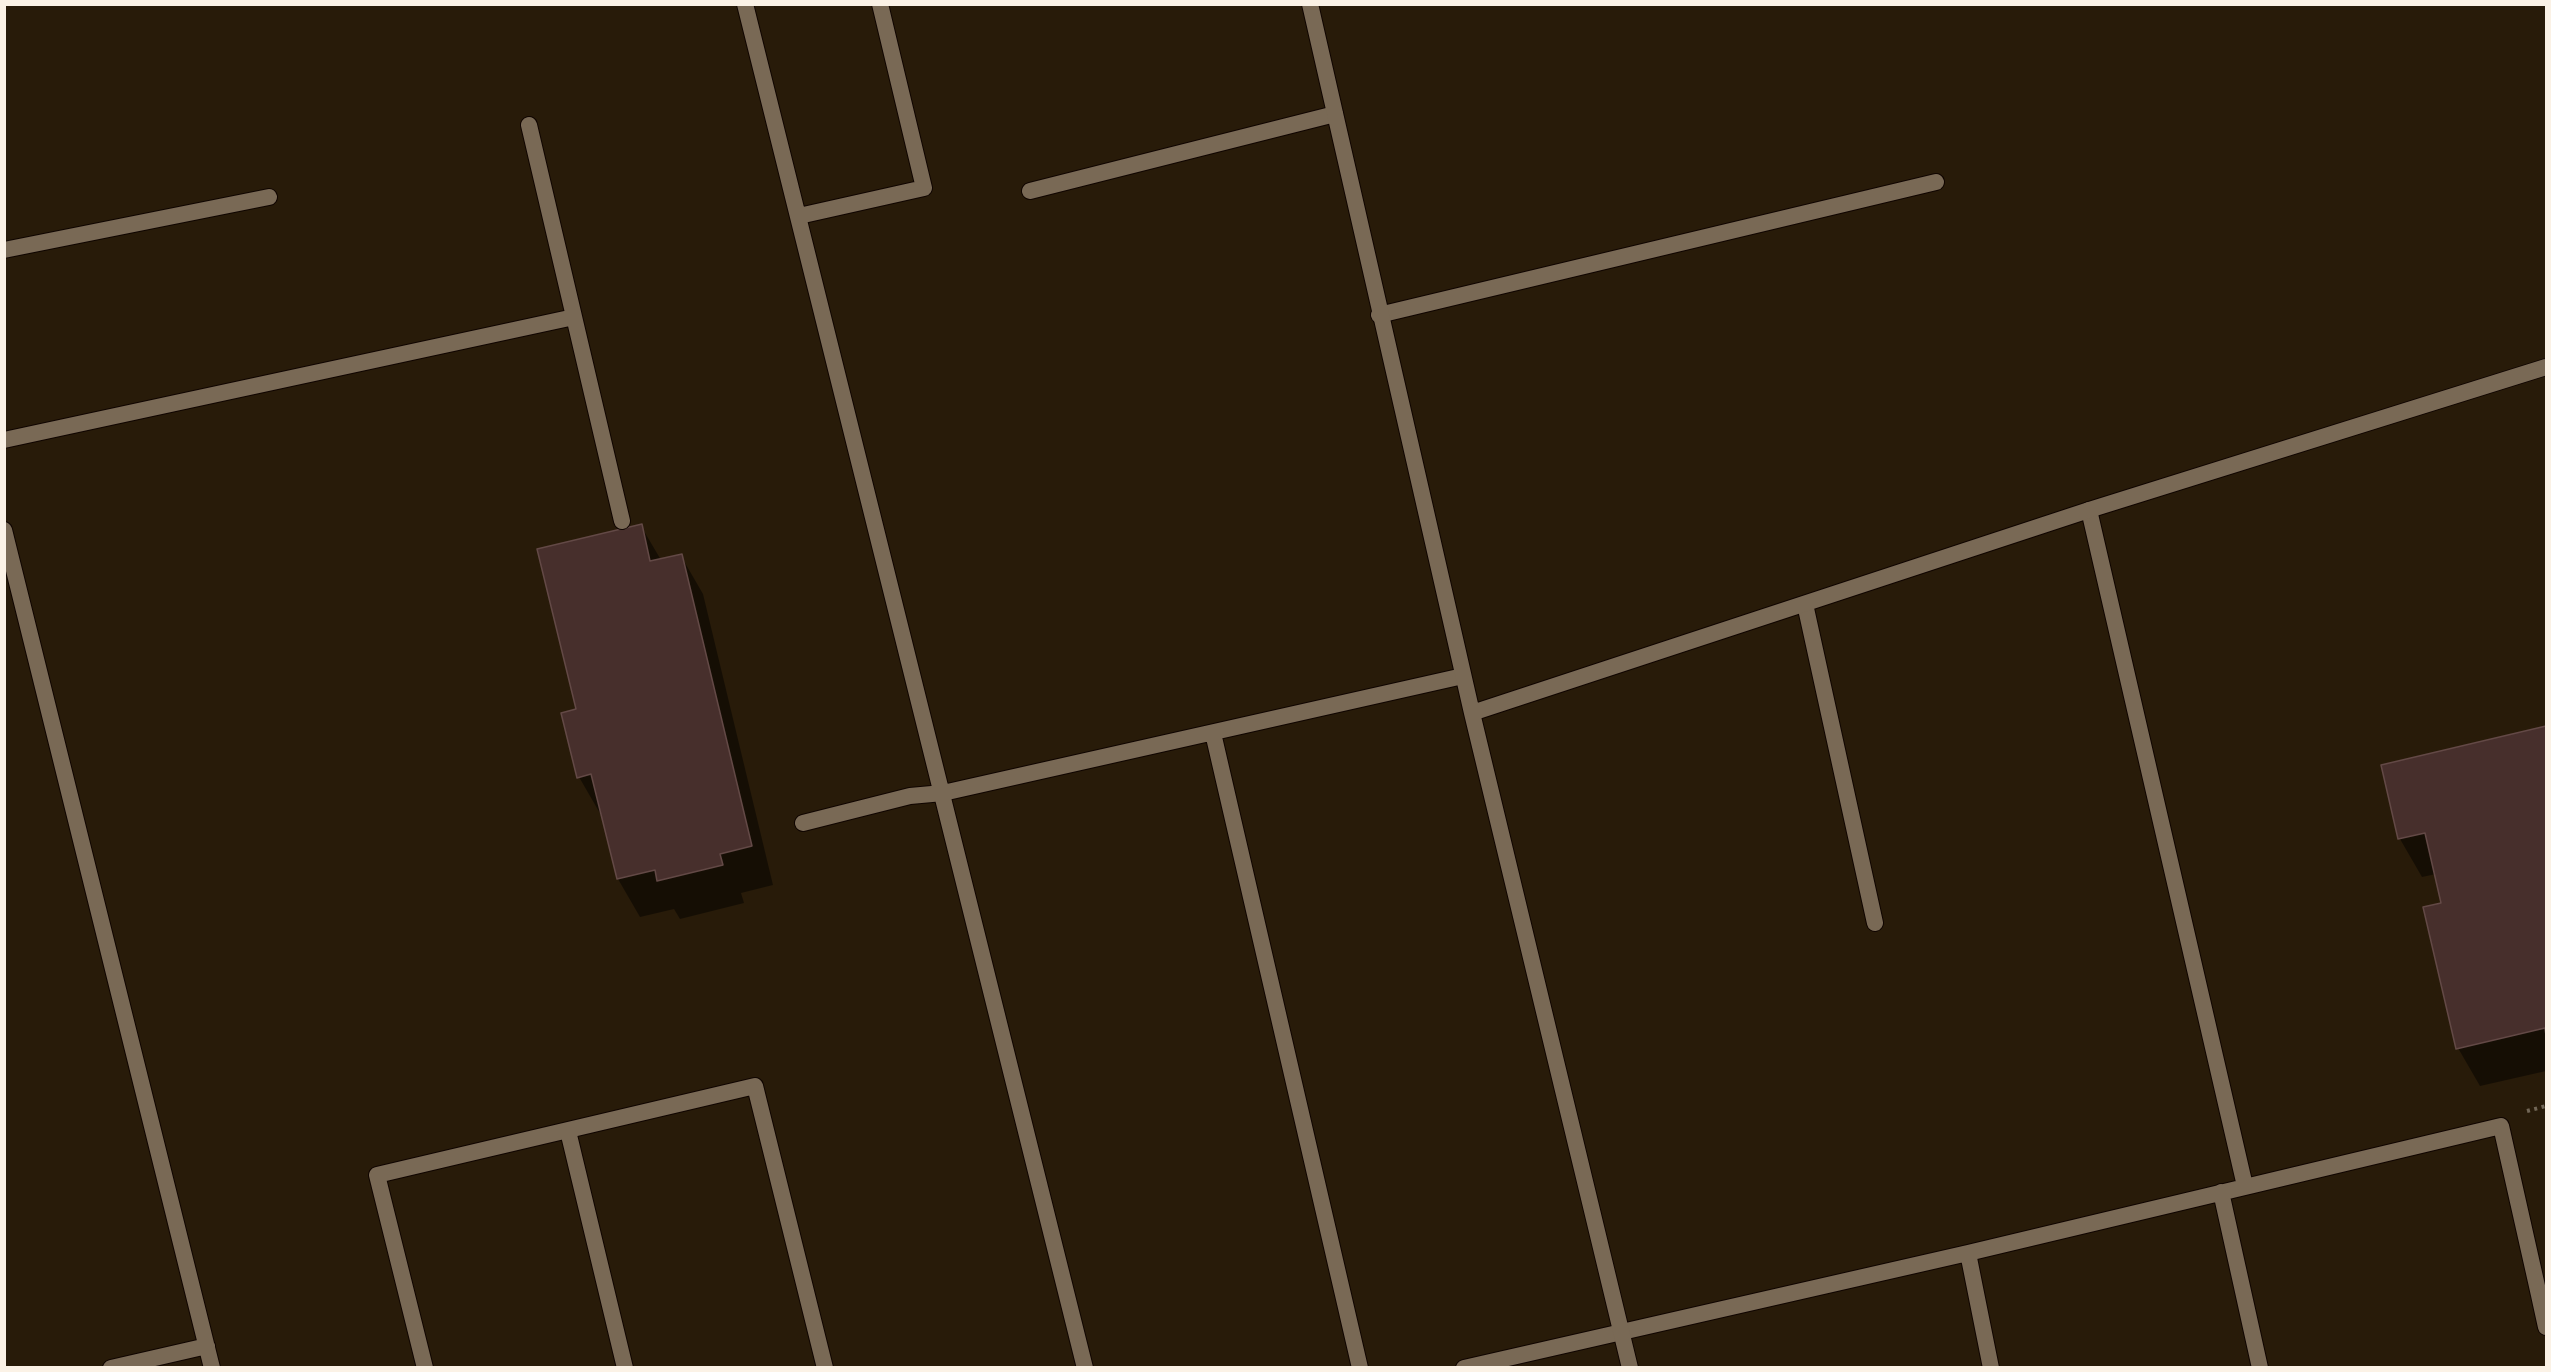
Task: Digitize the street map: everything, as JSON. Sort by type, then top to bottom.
[{"type":"street","points":[[745,4],[1085,1368]]},
{"type":"street","points":[[799,216],[924,188],[880,4]]},
{"type":"street","points":[[1310,4],[1463,676],[1630,1368]]},
{"type":"street","points":[[1030,191],[1335,114]]},
{"type":"street","points":[[529,125],[622,521]]},
{"type":"street","points":[[1379,315],[1936,182]]},
{"type":"street","points":[[4,250],[269,197]]},
{"type":"street","points":[[4,440],[574,317]]},
{"type":"street","points":[[1472,713],[2089,510],[2547,367]]},
{"type":"street","points":[[2089,510],[2245,1186]]},
{"type":"street","points":[[4,530],[212,1368]]},
{"type":"street","points":[[1805,604],[1875,923]]},
{"type":"street","points":[[803,823],[910,796],[943,793],[1463,676]]},
{"type":"street","points":[[1213,733],[1360,1368]]},
{"type":"street","points":[[425,1368],[377,1175],[755,1086],[825,1368]]},
{"type":"street","points":[[1464,1368],[1621,1330],[1968,1253],[2501,1126],[2543,1294],[2547,1327]]},
{"type":"street","points":[[568,1131],[625,1368]]},
{"type":"street","points":[[2221,1192],[2260,1368]]},
{"type":"street","points":[[1968,1253],[1991,1368]]},
{"type":"street","points":[[111,1368],[207,1346]]},
{"type":"building","points":[[642,524],[650,561],[682,554],[752,846],[720,854],[723,865],[657,881],[655,870],[617,879],[591,774],[577,778],[561,713],[576,709],[537,549]]},
{"type":"building","points":[[2546,726],[2546,1036],[2545,1028],[2456,1049],[2423,907],[2441,903],[2425,833],[2398,839],[2381,765]]}]
